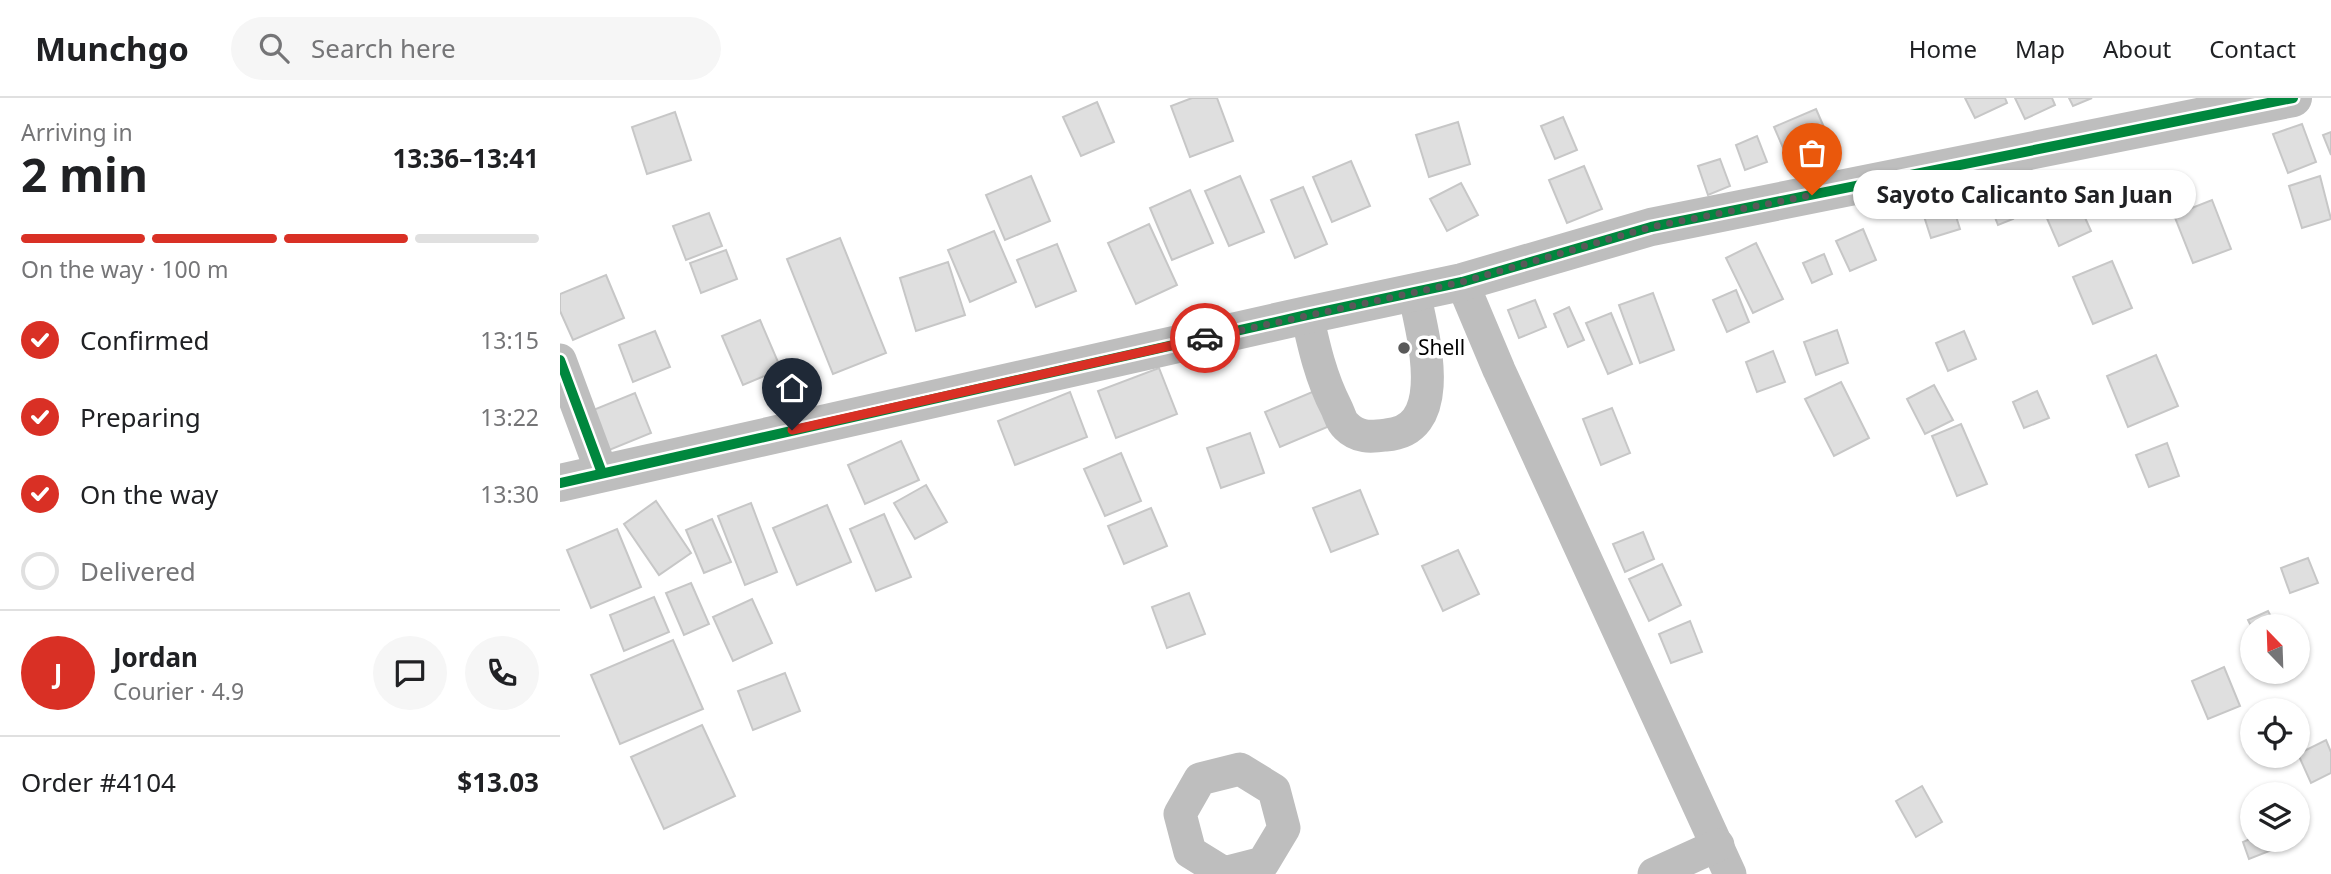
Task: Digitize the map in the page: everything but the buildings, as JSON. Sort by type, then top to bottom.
[{"type":"main road","points":[[560,482],[1462,282],[1651,227],[2293,98]]},
{"type":"street","points":[[1462,282],[1499,370],[1724,860],[1654,874]]},
{"type":"street","points":[[1307,315],[1317,359],[1329,394],[1345,425],[1362,437],[1391,435],[1413,426],[1424,408],[1428,380],[1414,292]]},
{"type":"street","points":[[560,360],[602,473]]},
{"type":"cycle path","points":[[560,483],[1462,282],[1651,227],[2293,98]]},
{"type":"cycle path","points":[[560,360],[602,473]]},
{"type":"way so far","points":[[1205,338],[1462,282],[1651,227],[1812,195]]},
{"type":"place","name":"Sayoto Calicanto San Juan","points":[[1812,195]]},
{"type":"place","name":"Shell","points":[[1404,348]]},
{"type":"route","points":[[792,430],[1205,338]]}]
